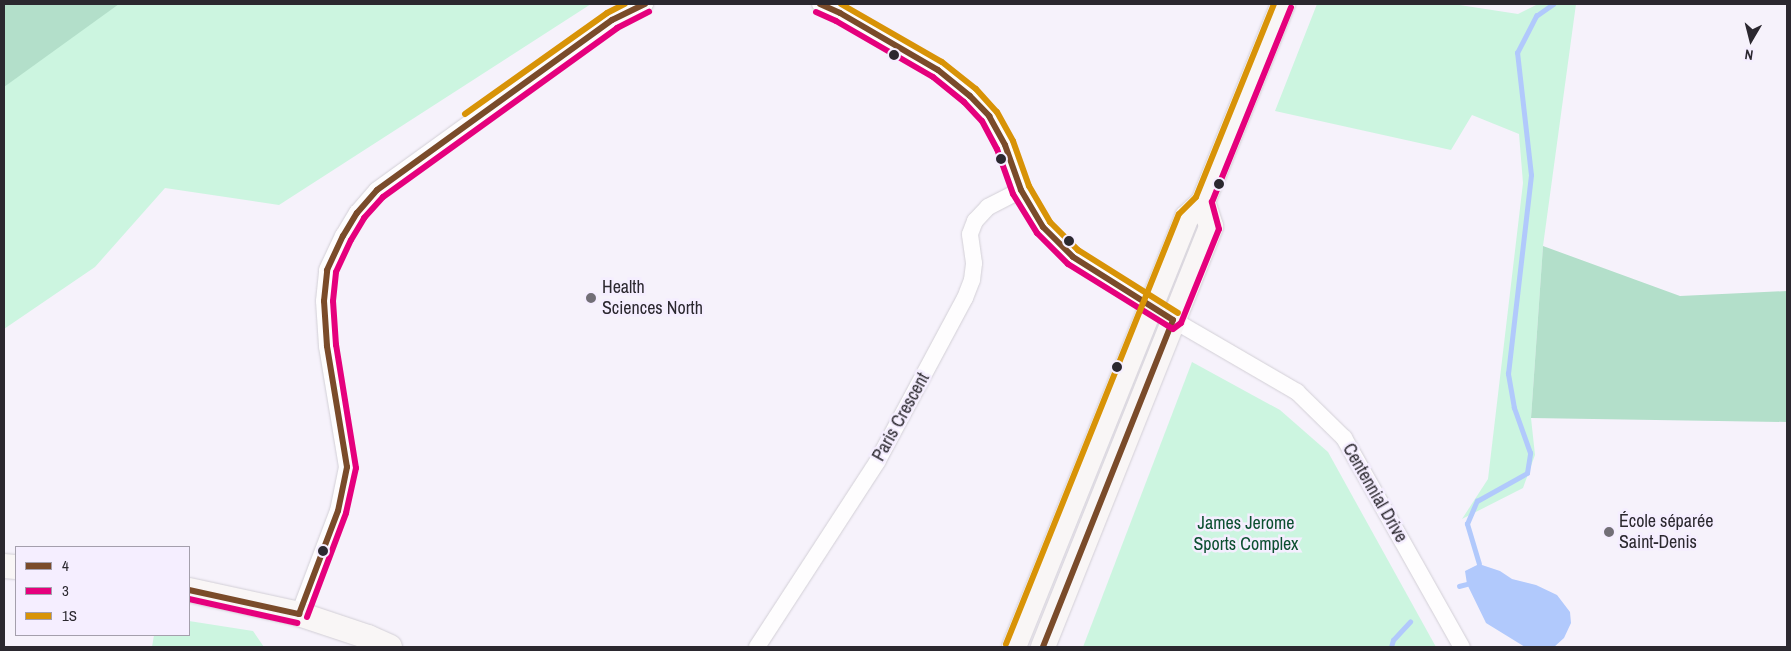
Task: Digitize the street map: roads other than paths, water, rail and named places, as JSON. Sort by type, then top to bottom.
[{"type":"main road","points":[[1014,647],[1187,217],[1203,202],[1283,4]]},
{"type":"main road","points":[[1043,647],[1211,226],[1203,202]]},
{"type":"main road","points":[[190,590],[299,614],[368,637],[390,647]]},
{"type":"street","points":[[299,614],[338,511],[347,467],[332,378],[324,301],[327,270],[343,236],[357,213],[377,190],[612,20],[645,4]]},
{"type":"street","points":[[820,4],[840,13],[938,70],[970,96],[990,116],[1005,145],[1021,190],[1043,226],[1073,257],[1151,307]]},
{"type":"street","name":"Paris Crescent","points":[[757,647],[877,462],[966,298],[972,280],[974,263],[970,234],[976,221],[988,207],[1021,190]]},
{"type":"street","name":"Centennial Drive","points":[[1151,307],[1297,392],[1344,438],[1462,647]]},
{"type":"water","points":[[1479,564],[1500,571],[1512,579],[1536,585],[1557,595],[1570,612],[1571,623],[1564,638],[1554,647],[1525,647],[1486,623],[1467,584],[1465,571]]},
{"type":"waterway","points":[[1479,564],[1467,524],[1477,501],[1527,473],[1530,453],[1514,408],[1508,374],[1531,175],[1517,53],[1536,16],[1553,4]]},
{"type":"waterway","points":[[1459,586],[1467,584]]},
{"type":"waterway","points":[[1391,647],[1393,640],[1410,622]]},
{"type":"place","name":"Health Sciences North","points":[[591,298]]},
{"type":"place","name":"École séparée Saint-Denis","points":[[1609,532]]},
{"type":"park label","name":"James Jerome Sports Complex","points":[[1246,534]]}]
